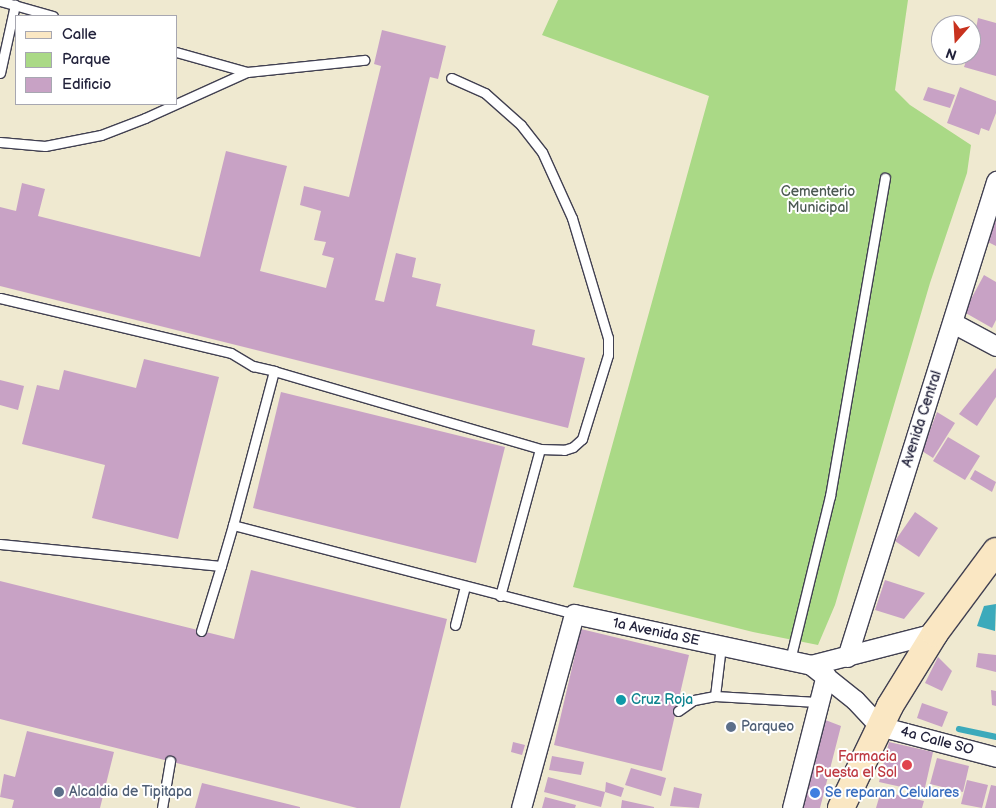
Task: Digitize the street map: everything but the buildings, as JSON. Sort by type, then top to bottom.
[{"type":"main road","points":[[841,808],[878,726],[935,634],[996,551]]},
{"type":"street","name":"Avenida Central","points":[[847,657],[996,181]]},
{"type":"street","points":[[953,323],[996,346]]},
{"type":"street","name":"1a Avenida SE","points":[[574,614],[790,660],[818,670],[847,657],[935,634]]},
{"type":"street","points":[[521,808],[574,614]]},
{"type":"street","points":[[818,670],[855,700],[878,726]]},
{"type":"street","points":[[792,808],[817,702],[818,670]]},
{"type":"street","name":"4a Calle SO","points":[[878,726],[996,757]]},
{"type":"lane","points":[[0,0],[50,15]]},
{"type":"lane","points":[[0,73],[15,5]]},
{"type":"lane","points":[[178,53],[247,72]]},
{"type":"lane","points":[[178,103],[247,72],[364,60]]},
{"type":"lane","points":[[0,298],[231,353],[254,366],[540,449],[564,450],[573,447],[582,439],[608,355],[605,322],[572,218],[542,152],[504,107],[485,93],[451,78]]},
{"type":"lane","points":[[0,142],[45,146],[101,134],[146,118],[175,105]]},
{"type":"lane","points":[[790,660],[830,496],[885,178]]},
{"type":"lane","points":[[201,630],[234,525],[274,371]]},
{"type":"lane","points":[[500,596],[540,449]]},
{"type":"lane","points":[[234,525],[574,614]]},
{"type":"lane","points":[[0,544],[221,566]]},
{"type":"lane","points":[[455,625],[465,586]]},
{"type":"lane","points":[[715,696],[721,646]]},
{"type":"lane","points":[[678,711],[694,700],[715,696],[817,702]]},
{"type":"lane","points":[[162,808],[170,762]]},
{"type":"green space","name":"Cementerio Municipal","points":[[558,0],[908,0],[895,90],[910,105],[971,145],[967,173],[930,283],[835,605],[818,645],[753,632],[573,587],[709,96],[542,35]]},
{"type":"water","points":[[996,604],[995,631],[977,626],[984,606]]},
{"type":"waterway","points":[[959,729],[996,737]]},
{"type":"place","name":"Cruz Roja","points":[[621,700]]},
{"type":"place","name":"Parqueo","points":[[731,727]]},
{"type":"place","name":"Farmacia Puesta el Sol","points":[[907,765]]},
{"type":"place","name":"Alcaldia de Tipitapa","points":[[59,792]]},
{"type":"place","name":"Se reparan Celulares","points":[[815,793]]}]
